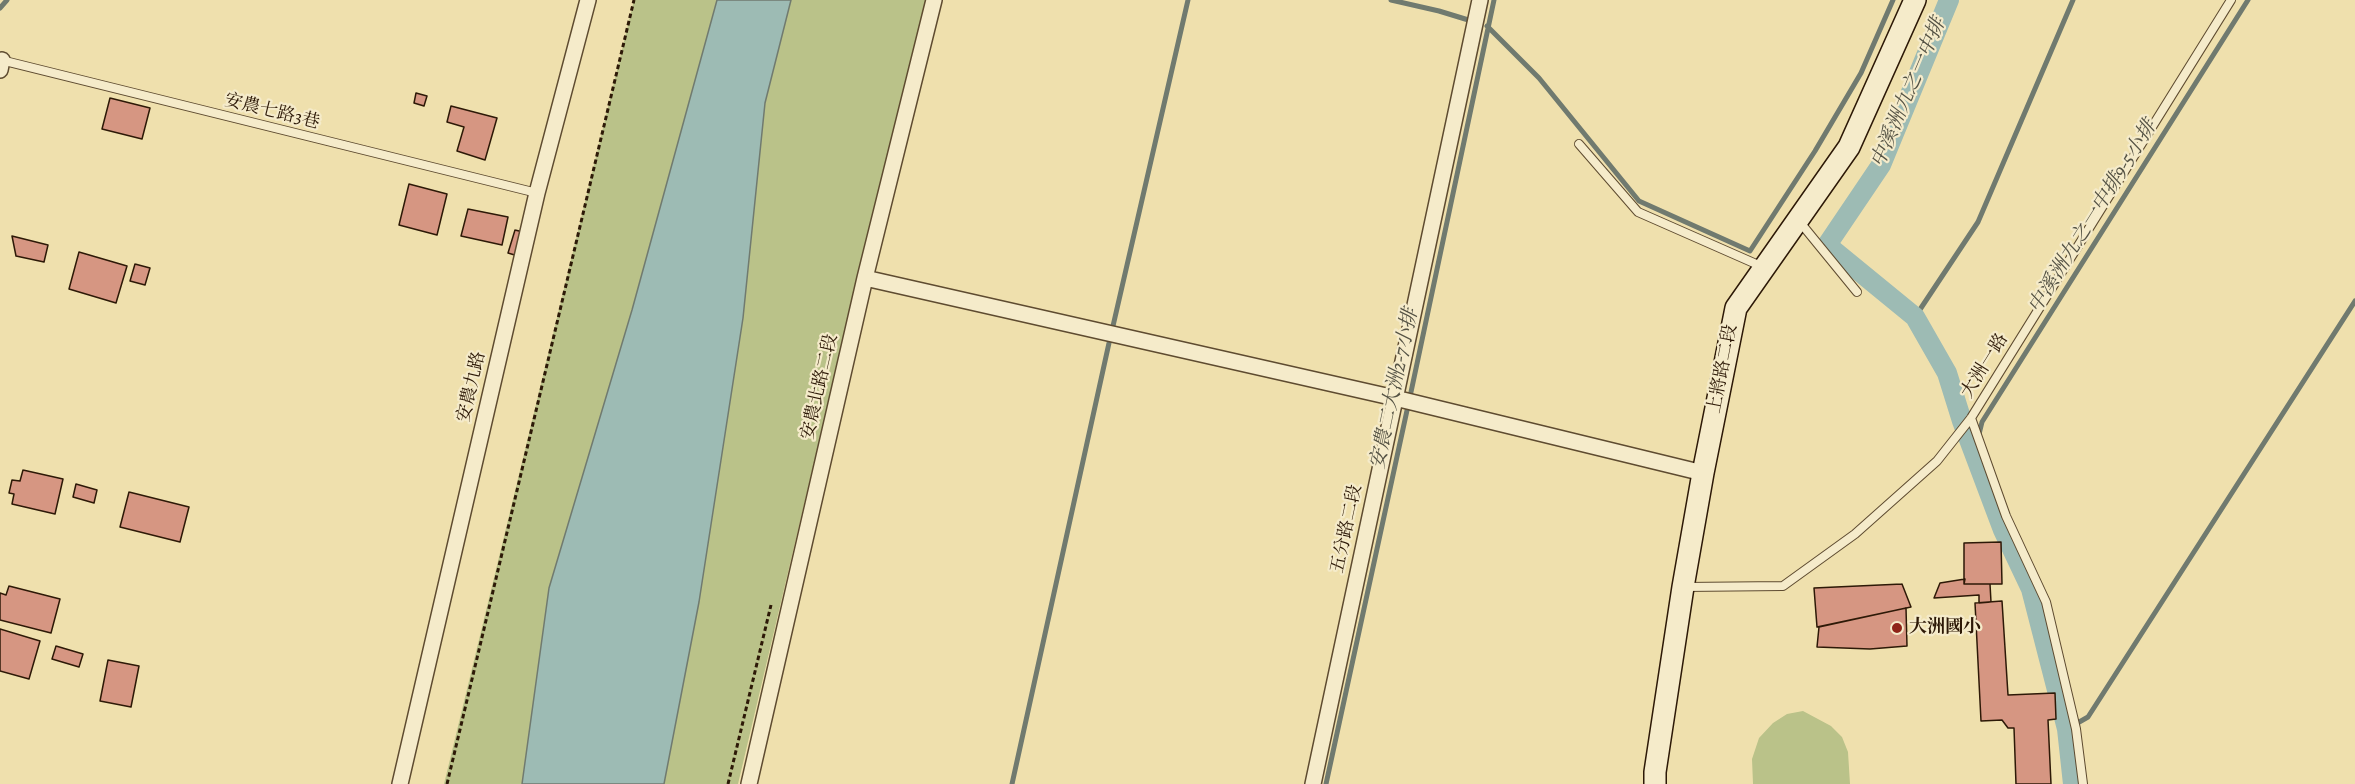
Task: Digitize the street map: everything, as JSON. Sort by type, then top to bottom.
[{"type":"main road","name":"上將路二段","points":[[1655,784],[1702,473],[1736,309],[1849,147],[1915,0]]},
{"type":"street","name":"安農九路","points":[[400,784],[537,193],[588,0]]},
{"type":"street","name":"安農北路二段","points":[[749,784],[865,278],[934,0]]},
{"type":"street","name":"五分路二段","points":[[1313,784],[1480,0]]},
{"type":"street","points":[[865,278],[1395,398],[1702,473]]},
{"type":"lane","name":"大洲一路","points":[[1683,587],[1783,586],[1855,534],[1937,461],[1971,418],[2232,0]]},
{"type":"lane","name":"安農七路3巷","points":[[1,63],[537,193]]},
{"type":"lane","points":[[1579,144],[1638,212],[1765,267]]},
{"type":"lane","points":[[1798,220],[1857,292]]},
{"type":"lane","points":[[1971,418],[2006,516],[2046,602],[2076,729],[2083,784]]},
{"type":"path","points":[[447,784],[634,0]]},
{"type":"green space","points":[[634,0],[717,0],[632,310],[549,588],[522,784],[444,784]]},
{"type":"green space","points":[[791,0],[926,0],[738,784],[664,784],[699,602],[765,103]]},
{"type":"green space","points":[[1803,711],[1831,726],[1842,737],[1848,752],[1850,784],[1753,784],[1752,759],[1759,738],[1773,723],[1787,714]]},
{"type":"water","points":[[717,0],[791,0],[765,103],[743,318],[699,602],[664,784],[522,784],[549,588],[632,310]]},
{"type":"building","points":[[416,93],[427,96],[424,106],[414,103]]},
{"type":"building","points":[[110,98],[150,108],[142,139],[102,129]]},
{"type":"building","points":[[451,106],[497,118],[485,160],[457,151],[464,127],[447,122]]},
{"type":"building","points":[[409,184],[447,194],[437,235],[399,225]]},
{"type":"building","points":[[468,209],[508,217],[502,245],[461,236]]},
{"type":"building","points":[[515,230],[527,233],[518,256],[508,253]]},
{"type":"building","points":[[12,236],[48,245],[44,262],[16,256]]},
{"type":"building","points":[[79,252],[127,266],[116,303],[69,289]]},
{"type":"building","points":[[135,264],[150,268],[145,285],[130,281]]},
{"type":"building","points":[[23,470],[63,479],[55,514],[12,504],[14,494],[9,493],[12,480],[20,481]]},
{"type":"building","points":[[76,484],[97,490],[94,503],[73,497]]},
{"type":"building","points":[[129,492],[189,507],[180,542],[120,527]]},
{"type":"building","points":[[2001,542],[2002,584],[1964,584],[1964,543]]},
{"type":"building","points":[[1965,579],[1964,584],[1990,584],[1991,602],[1979,603],[1979,595],[1934,598],[1940,583]]},
{"type":"building","points":[[1902,584],[1911,607],[1817,627],[1814,588]]},
{"type":"building","points":[[9,586],[60,599],[51,633],[0,620],[0,593],[6,595]]},
{"type":"building","points":[[2002,601],[2008,695],[2055,693],[2056,719],[2048,720],[2051,784],[2016,784],[2014,728],[2008,728],[2002,720],[1981,721],[1975,603]]},
{"type":"building","points":[[1906,608],[1907,646],[1870,649],[1817,647],[1819,627]]},
{"type":"building","points":[[0,629],[40,641],[29,679],[0,671]]},
{"type":"building","points":[[56,646],[83,654],[79,667],[52,659]]},
{"type":"building","points":[[108,660],[139,666],[131,707],[100,701]]},
{"type":"waterway","points":[[0,8],[7,0]]},
{"type":"waterway","points":[[1113,326],[1188,0]]},
{"type":"waterway","points":[[1391,0],[1475,22]]},
{"type":"waterway","name":"安農二大洲2-7小排","points":[[1326,784],[1494,0]]},
{"type":"waterway","points":[[1487,26],[1539,78],[1639,201],[1750,251],[1815,151],[1861,73],[1893,0]]},
{"type":"waterway","name":"中溪洲九之一中排","points":[[1949,0],[1881,165],[1827,245],[1915,317],[1947,373],[1962,421],[2003,530],[2031,589],[2067,729],[2073,784]]},
{"type":"waterway","points":[[1915,317],[1978,222],[2073,0]]},
{"type":"waterway","name":"中溪洲九之一中排9-5小排","points":[[1974,455],[1982,422],[2248,0]]},
{"type":"waterway","points":[[2067,729],[2088,717],[2355,301]]},
{"type":"waterway","points":[[1012,784],[1109,343]]},
{"type":"place","name":"大洲國小","points":[[1897,628]]}]
